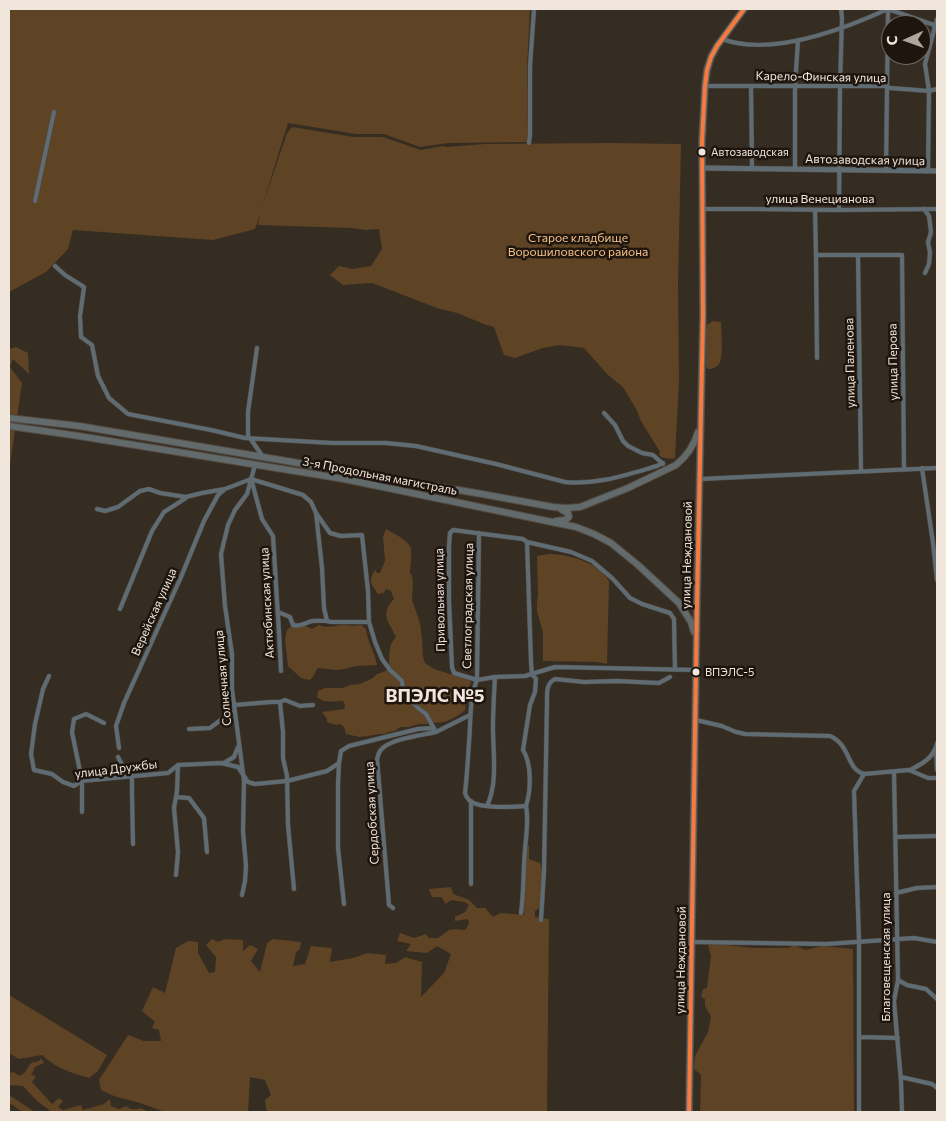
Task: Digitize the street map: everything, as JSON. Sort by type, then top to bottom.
[{"type":"highway","name":"улица Неждановой","points":[[690,1112],[696,604],[703,314],[702,168],[705,86],[711,57],[744,9]]},
{"type":"highway","name":"3-я Продольная магистраль","points":[[9,418],[80,426],[482,494],[553,508],[580,507],[628,488],[683,460]]},
{"type":"highway","name":"3-я Продольная магистраль","points":[[9,426],[344,479],[576,527],[611,542],[638,565],[678,603],[690,622],[696,641]]},
{"type":"highway","points":[[683,460],[693,446],[700,426]]},
{"type":"highway","points":[[683,460],[689,457],[694,458],[700,465]]},
{"type":"highway","points":[[576,527],[571,517],[573,511],[580,507]]},
{"type":"highway","points":[[550,521],[565,520],[570,515],[565,511],[553,508]]},
{"type":"highway","points":[[678,603],[688,608],[696,604]]},
{"type":"street","points":[[529,143],[530,66],[534,9]]},
{"type":"street","points":[[839,210],[841,9]]},
{"type":"street","points":[[722,39],[735,44],[777,44],[842,28],[888,9],[936,26]]},
{"type":"street","points":[[886,170],[888,9]]},
{"type":"street","points":[[928,171],[929,91],[925,64],[937,19]]},
{"type":"street","points":[[795,169],[795,86],[798,40]]},
{"type":"street","name":"Карело-Финская улица","points":[[705,86],[886,86],[890,88],[929,91],[937,88]]},
{"type":"street","points":[[751,86],[752,168]]},
{"type":"street","points":[[35,201],[54,112]]},
{"type":"street","name":"Автозаводская улица","points":[[702,168],[937,171]]},
{"type":"street","name":"улица Венецианова","points":[[703,209],[937,209]]},
{"type":"street","points":[[924,209],[929,216],[931,232],[928,242],[929,264],[925,273]]},
{"type":"street","points":[[815,210],[817,358]]},
{"type":"street","name":"улица Перова","points":[[858,255],[902,254],[904,469]]},
{"type":"street","points":[[816,255],[858,255]]},
{"type":"street","name":"улица Паленова","points":[[858,255],[861,471]]},
{"type":"street","points":[[54,266],[84,287],[80,316],[81,337],[92,345],[98,376],[109,398],[128,414],[249,438],[332,443],[386,443],[416,446],[575,483],[610,480],[663,464]]},
{"type":"street","points":[[257,348],[248,412],[249,438],[263,457]]},
{"type":"street","points":[[604,413],[628,446],[642,453],[653,455],[663,464],[666,470]]},
{"type":"street","name":"Солнечная улица","points":[[242,895],[246,881],[243,831],[244,775],[232,689],[232,654],[225,606],[222,554],[228,525],[234,510],[247,494],[255,465]]},
{"type":"street","points":[[922,468],[937,580]]},
{"type":"street","points":[[700,479],[937,468]]},
{"type":"street","points":[[120,609],[152,531],[164,512],[186,497],[225,489],[251,480],[303,495],[311,502],[330,533],[341,536],[362,535],[369,622],[382,659],[402,682],[404,692],[426,714],[436,732],[470,715]]},
{"type":"street","name":"Актюбинская улица","points":[[251,480],[262,519],[273,536],[281,671]]},
{"type":"street","points":[[97,509],[105,511],[118,507],[140,491],[149,488],[160,493],[186,497]]},
{"type":"street","name":"Верейская улица","points":[[119,748],[116,726],[124,703],[204,521],[218,495],[225,489]]},
{"type":"street","points":[[316,513],[324,608],[327,621]]},
{"type":"street","name":"Привольная улица","points":[[477,680],[454,674],[452,667],[449,545],[450,533],[453,530],[479,532]]},
{"type":"street","points":[[479,532],[524,538],[527,542],[571,552],[592,561],[613,579],[630,598],[670,613],[674,619],[675,670]]},
{"type":"street","name":"Светлоградская улица","points":[[471,801],[467,799],[465,793],[470,704],[477,680],[479,532]]},
{"type":"street","points":[[521,914],[528,813],[526,806],[529,797],[530,776],[526,754],[523,750],[536,679],[532,674],[527,542]]},
{"type":"street","points":[[278,612],[290,617],[293,625],[296,626],[304,625],[310,621],[369,622]]},
{"type":"street","points":[[477,680],[525,676],[555,667],[696,670]]},
{"type":"street","name":"улица Дружбы","points":[[49,676],[43,689],[35,724],[31,754],[34,770],[52,774],[63,782],[74,786],[82,781],[168,773],[178,764],[223,764],[238,767],[248,782],[255,784],[287,781],[327,771],[339,763],[341,751],[349,746],[418,728],[432,728],[436,732]]},
{"type":"street","points":[[487,806],[493,785],[495,677]]},
{"type":"street","points":[[541,920],[544,886],[548,686],[555,679],[584,682],[659,683],[670,677]]},
{"type":"street","points":[[189,729],[210,728],[234,708],[285,700],[300,706],[313,705]]},
{"type":"street","points":[[280,702],[284,732],[288,825],[294,890]]},
{"type":"street","points":[[82,812],[82,781],[72,732],[74,719],[86,714],[104,723]]},
{"type":"street","points":[[696,720],[745,734],[830,736],[841,743],[858,773],[864,774],[909,770],[928,760],[937,746]]},
{"type":"street","name":"Сердобская улица","points":[[392,908],[389,905],[377,759],[380,751],[387,745],[403,738],[436,732]]},
{"type":"street","points":[[223,764],[234,757],[239,745]]},
{"type":"street","points":[[937,746],[937,770]]},
{"type":"street","points":[[118,758],[125,770],[132,776],[133,844]]},
{"type":"street","points":[[928,760],[937,763]]},
{"type":"street","points":[[339,763],[338,848],[344,904]]},
{"type":"street","points":[[176,875],[178,852],[174,808],[178,764]]},
{"type":"street","points":[[909,770],[928,778],[937,778]]},
{"type":"street","name":"Благовещенская улица","points":[[894,772],[898,980],[894,1000],[901,1076],[902,1112]]},
{"type":"street","points":[[859,1112],[859,942],[854,791],[864,774]]},
{"type":"street","points":[[176,797],[189,798],[204,818],[206,852]]},
{"type":"street","points":[[471,801],[474,804],[507,808],[526,806]]},
{"type":"street","points":[[471,801],[471,884]]},
{"type":"street","points":[[895,837],[937,836]]},
{"type":"street","points":[[896,893],[917,888],[937,887]]},
{"type":"street","points":[[692,942],[818,944],[914,938],[937,942]]},
{"type":"street","points":[[898,980],[926,989],[937,999]]},
{"type":"street","points":[[859,1037],[898,1038]]},
{"type":"street","points":[[901,1076],[932,1084],[937,1088]]},
{"type":"green space","name":"Старое кладбище Ворошиловского района","points":[[9,9],[530,9],[527,67],[528,142],[448,143],[420,147],[384,134],[356,134],[288,123],[262,207],[287,133],[292,127],[354,137],[383,137],[421,150],[443,146],[485,144],[681,144],[678,285],[679,380],[675,458],[659,455],[660,452],[623,387],[608,375],[584,348],[560,345],[543,348],[515,358],[504,355],[494,327],[372,283],[343,285],[330,275],[339,266],[352,269],[371,266],[382,249],[379,229],[258,225],[260,215],[255,229],[213,240],[73,230],[68,249],[46,272],[9,292]]},
{"type":"green space","points":[[713,321],[721,322],[721,361],[714,368],[708,369],[706,367],[706,330],[707,325]]},
{"type":"green space","points":[[16,347],[28,353],[29,374],[13,359],[10,367],[22,383],[9,471],[9,349]]},
{"type":"green space","points":[[386,529],[404,540],[411,549],[412,600],[420,623],[425,663],[434,669],[471,682],[465,710],[458,716],[445,722],[431,722],[400,727],[395,731],[385,734],[359,737],[346,734],[344,727],[340,724],[336,725],[327,722],[322,712],[344,709],[343,701],[326,701],[317,697],[318,691],[325,688],[343,688],[360,684],[389,668],[390,648],[396,637],[386,614],[389,604],[394,599],[391,591],[386,589],[384,593],[378,594],[371,580],[375,570],[377,573],[380,573],[385,561],[383,537]]},
{"type":"green space","points":[[548,554],[582,560],[598,569],[609,581],[607,664],[597,662],[543,661],[543,633],[537,611],[537,556]]},
{"type":"green space","points":[[294,624],[312,629],[319,625],[328,627],[361,625],[366,629],[377,665],[356,666],[336,670],[318,668],[310,680],[301,678],[288,666],[285,639],[287,630]]},
{"type":"green space","points":[[529,845],[529,859],[540,863],[543,873],[541,907],[535,911],[535,917],[549,919],[547,1112],[270,1112],[266,1110],[265,1100],[271,1095],[265,1080],[250,1077],[248,1112],[165,1112],[101,1090],[99,1080],[128,1035],[144,1041],[161,1041],[159,1030],[152,1028],[155,1022],[142,1011],[153,987],[165,993],[176,948],[188,941],[198,942],[198,953],[209,973],[215,972],[216,957],[206,945],[212,939],[218,942],[225,939],[243,940],[243,951],[250,945],[258,949],[251,961],[260,972],[267,943],[273,939],[301,942],[300,949],[296,952],[293,966],[305,964],[311,946],[332,948],[330,962],[368,953],[386,955],[385,964],[396,963],[405,957],[422,962],[421,997],[444,973],[451,954],[437,946],[427,953],[406,951],[411,944],[397,941],[400,933],[414,938],[426,934],[429,938],[438,938],[449,930],[465,930],[469,924],[468,919],[455,921],[455,917],[465,912],[469,905],[464,902],[451,900],[446,904],[441,897],[432,897],[429,889],[451,887],[453,894],[469,900],[477,908],[485,908],[493,917],[501,913],[524,915],[525,846]]},
{"type":"green space","points":[[717,944],[753,948],[788,948],[794,945],[805,950],[823,946],[853,949],[854,1112],[700,1112],[701,1075],[694,1069],[695,1056],[708,1032],[711,1017],[705,1006],[705,999],[701,997],[703,989],[707,988],[711,956],[708,945]]},
{"type":"green space","points":[[9,995],[107,1055],[98,1071],[89,1078],[64,1070],[42,1055],[19,1059],[9,1053]]},
{"type":"green space","points":[[41,1058],[44,1063],[35,1067],[31,1075],[36,1076],[32,1082],[52,1104],[59,1098],[63,1101],[58,1107],[63,1110],[81,1105],[83,1110],[104,1104],[110,1099],[111,1106],[119,1109],[126,1106],[133,1109],[141,1108],[148,1112],[52,1112],[37,1101],[23,1086],[9,1085],[9,1073],[13,1072],[20,1076],[31,1063],[39,1061]]},
{"type":"green space","points":[[9,1095],[35,1112],[23,1112],[9,1103]]},
{"type":"transit line","points":[[689,1112],[703,314],[702,141],[705,86],[711,57],[744,9]]},
{"type":"place","name":"Автозаводская","points":[[702,152]]},
{"type":"place","name":"ВПЭЛС-5","points":[[696,672]]},
{"type":"district","name":"ВПЭЛС №5","points":[[435,696]]}]
